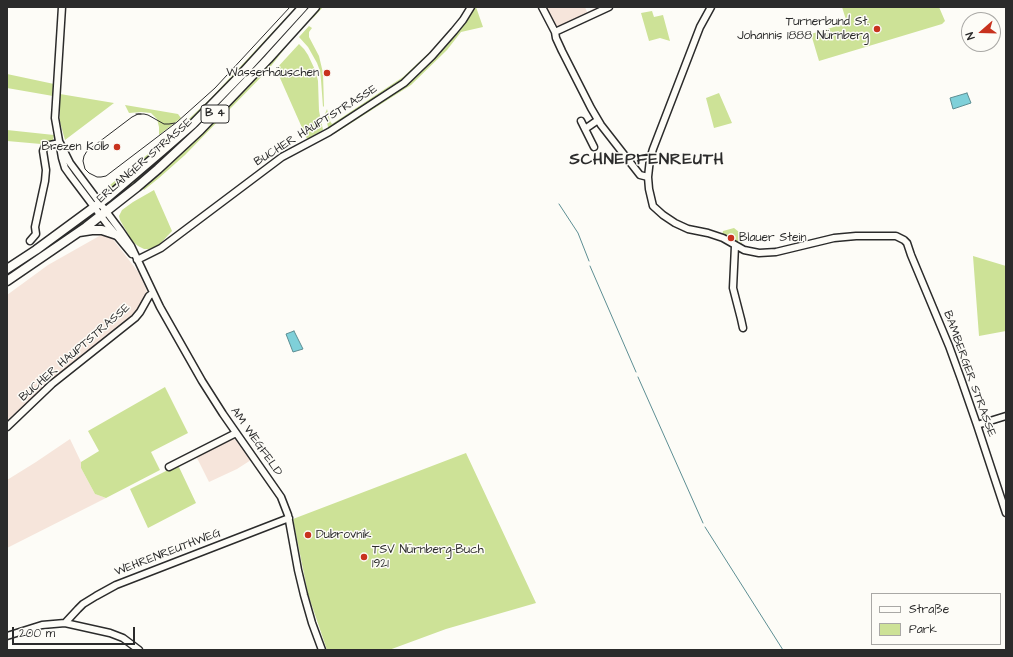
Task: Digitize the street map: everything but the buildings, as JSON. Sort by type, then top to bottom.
[{"type":"main road","name":"ERLANGER STRASSE","points":[[7,269],[36,250],[97,205],[154,159],[193,124],[240,76],[303,7]]},
{"type":"main road","name":"ERLANGER STRASSE","points":[[7,281],[79,232],[158,169],[200,130],[315,7]]},
{"type":"main road","name":"B 4","points":[[79,232],[102,230],[117,235]]},
{"type":"street","points":[[62,7],[56,126],[60,143],[70,163],[103,213]]},
{"type":"street","name":"BUCHER HAUPTSTRASSE","points":[[137,260],[161,248],[282,157],[329,132],[404,82],[432,56],[463,20],[471,7]]},
{"type":"street","points":[[542,7],[583,94],[598,120],[640,176],[648,177]]},
{"type":"street","points":[[555,32],[609,7]]},
{"type":"street","points":[[711,7],[700,26],[651,154],[648,177],[649,189],[653,206],[675,223],[688,229],[723,238],[735,246],[733,288],[742,319],[742,328]]},
{"type":"street","points":[[585,129],[598,120]]},
{"type":"street","points":[[581,121],[594,147]]},
{"type":"street","points":[[30,241],[36,234],[35,227],[45,181],[46,170],[43,151],[45,146],[60,143]]},
{"type":"street","name":"AM WEGFELD","points":[[103,213],[117,235],[137,260]]},
{"type":"street","name":"AM WEGFELD","points":[[103,213],[131,246],[153,293],[200,378],[223,414],[278,492],[289,518],[303,591],[312,623],[322,650]]},
{"type":"street","name":"BAMBERGER STRASSE","points":[[735,246],[744,250],[758,253],[776,252],[834,238],[856,236],[896,236],[907,244],[949,346],[1006,513]]},
{"type":"street","name":"BUCHER HAUPTSTRASSE","points":[[7,426],[52,384],[135,318],[149,296],[153,293]]},
{"type":"street","points":[[977,425],[1006,416]]},
{"type":"street","points":[[169,467],[236,433]]},
{"type":"street","name":"WEHRENREUTHWEG","points":[[65,624],[83,604],[116,585],[289,518]]},
{"type":"street","points":[[7,636],[42,625],[65,624],[110,633],[123,638],[139,650]]},
{"type":"shaded area","points":[[544,7],[585,7],[587,12],[597,7],[609,7],[555,29]]},
{"type":"shaded area","points":[[101,235],[107,235],[112,238],[139,273],[149,296],[140,312],[52,384],[7,427],[7,295],[48,265]]},
{"type":"shaded area","points":[[236,435],[251,460],[237,469],[209,482],[196,456]]},
{"type":"shaded area","points":[[70,439],[81,462],[81,468],[95,494],[106,498],[7,548],[7,480]]},
{"type":"green space","points":[[296,7],[300,7],[196,117],[194,116],[175,135],[175,137],[106,192],[105,189],[174,133],[211,98]]},
{"type":"green space","points":[[319,7],[323,7],[300,29],[268,70],[185,155],[144,190],[142,188]]},
{"type":"green space","points":[[467,7],[476,7],[483,27],[461,32],[447,50],[411,85],[334,134],[328,127],[325,114],[327,109],[332,124],[403,77],[432,50],[456,23]]},
{"type":"green space","name":"Turnerbund St. Johannis 1888 Nürnberg","points":[[842,7],[939,7],[945,21],[942,24],[819,61],[811,34],[847,23]]},
{"type":"green space","points":[[652,11],[654,17],[663,15],[670,41],[660,38],[649,41],[641,13]]},
{"type":"green space","points":[[309,26],[312,28],[309,32],[309,37],[319,56],[323,73],[323,107],[320,71],[308,47],[299,37]]},
{"type":"green space","points":[[285,31],[288,34],[247,79],[168,157],[114,201],[112,199],[150,168],[179,141]]},
{"type":"green space","points":[[299,44],[308,55],[316,72],[318,81],[319,111],[323,130],[307,139],[276,69]]},
{"type":"green space","points":[[7,74],[54,84],[53,96],[7,88]]},
{"type":"green space","points":[[719,93],[732,123],[714,128],[706,98]]},
{"type":"green space","points":[[60,94],[114,103],[65,140],[60,122]]},
{"type":"green space","points":[[125,105],[178,114],[181,118],[159,135],[157,119],[151,113],[129,113]]},
{"type":"green space","points":[[7,130],[54,135],[53,140],[48,143],[41,144],[7,141]]},
{"type":"green space","points":[[154,190],[172,231],[159,245],[149,249],[144,249],[132,241],[119,216],[122,210]]},
{"type":"green space","points":[[88,215],[90,218],[7,278],[7,272]]},
{"type":"green space","points":[[734,228],[739,232],[743,240],[739,245],[722,235],[723,231]]},
{"type":"green space","points":[[973,256],[1006,266],[1006,331],[979,336]]},
{"type":"green space","points":[[165,387],[188,433],[151,452],[160,470],[106,498],[95,494],[81,468],[81,462],[99,451],[88,431]]},
{"type":"green space","points":[[466,453],[536,603],[446,629],[389,650],[327,650],[308,594],[293,519]]},
{"type":"green space","points":[[178,465],[196,503],[148,528],[130,489]]},
{"type":"water","points":[[967,93],[971,103],[953,109],[950,98]]},
{"type":"water","points":[[294,331],[303,349],[293,352],[286,334]]},
{"type":"waterway","points":[[559,204],[578,233],[589,261]]},
{"type":"waterway","points":[[590,266],[636,372]]},
{"type":"waterway","points":[[638,377],[703,523]]},
{"type":"waterway","points":[[705,527],[783,650]]},
{"type":"tram line","points":[[141,114],[132,117],[87,151],[83,161],[85,169],[89,173],[97,177],[106,176],[177,122],[215,88],[290,7]]},
{"type":"tram line","points":[[136,114],[148,115],[164,124],[175,123]]},
{"type":"place","name":"Turnerbund St. Johannis 1888 Nürnberg","points":[[877,29]]},
{"type":"place","name":"Wasserhäuschen","points":[[327,73]]},
{"type":"place","name":"Brezen Kolb","points":[[117,147]]},
{"type":"place","name":"Blauer Stein","points":[[731,238]]},
{"type":"place","name":"Dubrovnik","points":[[308,535]]},
{"type":"place","name":"TSV Nürnberg-Buch 1921","points":[[364,557]]},
{"type":"district","name":"SCHNEPFENREUTH","points":[[647,161]]}]
